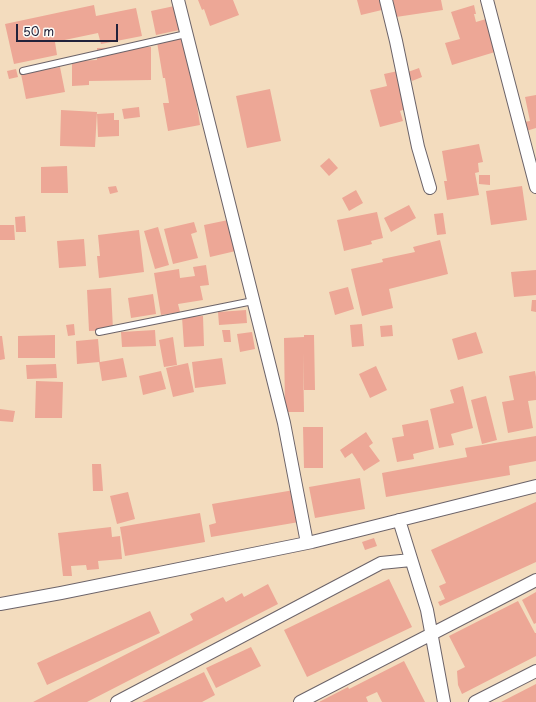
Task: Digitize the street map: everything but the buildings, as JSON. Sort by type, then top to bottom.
[{"type":"street","points":[[178,0],[284,423],[307,543]]},
{"type":"street","points":[[386,0],[418,147],[430,188]]},
{"type":"street","points":[[487,0],[536,187]]},
{"type":"street","points":[[0,604],[307,543],[536,486]]},
{"type":"street","points":[[399,520],[427,610],[444,702]]},
{"type":"street","points":[[117,702],[381,563],[411,560]]},
{"type":"street","points":[[300,702],[536,580]]},
{"type":"street","points":[[475,702],[536,671]]},
{"type":"lane","points":[[23,71],[186,34]]},
{"type":"lane","points":[[99,332],[253,300]]}]
